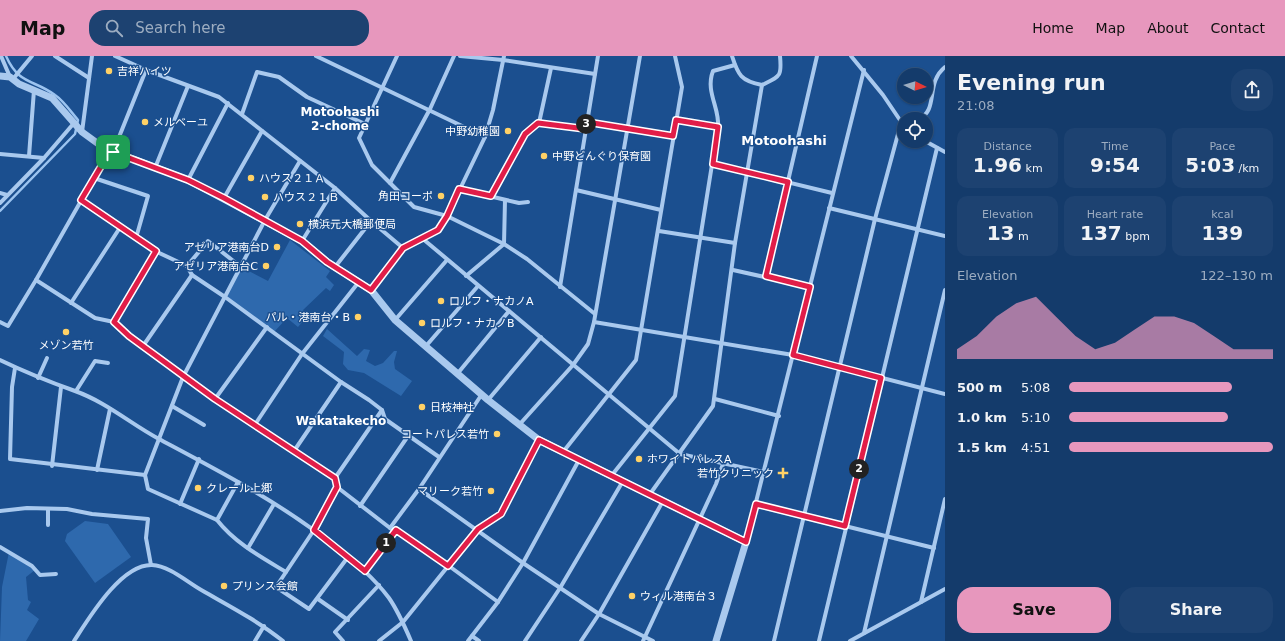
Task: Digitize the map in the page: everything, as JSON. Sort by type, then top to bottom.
[{"type":"street","points":[[1,56],[13,77]]},
{"type":"street","points":[[13,77],[32,56]]},
{"type":"street","points":[[55,56],[89,78]]},
{"type":"street","points":[[0,203],[44,158],[78,127],[89,78],[92,56]]},
{"type":"street","points":[[115,56],[146,70],[219,97],[335,188],[403,248]]},
{"type":"street","points":[[316,56],[430,109],[485,137]]},
{"type":"street","points":[[397,56],[359,138],[372,165],[414,207],[447,216],[504,244],[527,260],[595,314]]},
{"type":"street","points":[[390,183],[430,109],[454,56]]},
{"type":"street","points":[[460,56],[503,58],[551,68],[595,74]]},
{"type":"street","points":[[560,287],[598,56]]},
{"type":"street","points":[[519,424],[573,365],[588,344],[594,322],[640,56]]},
{"type":"street","points":[[563,452],[636,360],[659,231],[661,210],[682,87],[676,56]]},
{"type":"street","points":[[732,56],[741,78],[747,82],[762,85],[776,78],[779,74],[782,69],[780,56]]},
{"type":"street","points":[[766,276],[817,56]]},
{"type":"street","points":[[851,56],[864,70],[897,116]]},
{"type":"street","points":[[371,290],[403,248],[438,230],[447,216],[485,137],[493,110],[503,58]]},
{"type":"street","points":[[612,475],[675,396],[718,127],[717,112],[712,99],[712,75],[713,71],[735,65]]},
{"type":"street","points":[[928,112],[931,106],[933,86],[945,67]]},
{"type":"street","points":[[491,196],[525,134],[538,123],[551,68]]},
{"type":"street","points":[[0,322],[8,326],[106,158],[113,152],[146,70]]},
{"type":"street","points":[[716,641],[746,542],[779,416],[830,208],[832,193],[864,70]]},
{"type":"street","points":[[242,114],[257,72],[279,77],[307,97],[365,124]]},
{"type":"street","points":[[0,76],[13,77],[34,90],[52,98],[78,127],[104,148],[188,180],[302,241],[335,267],[371,290],[395,320],[488,400],[539,440],[746,542]]},
{"type":"street","points":[[650,494],[713,406],[715,399],[720,343],[735,243],[762,85]]},
{"type":"street","points":[[155,168],[188,86]]},
{"type":"street","points":[[29,156],[34,90]]},
{"type":"street","points":[[188,180],[228,103]]},
{"type":"street","points":[[676,120],[718,127]]},
{"type":"street","points":[[587,122],[673,136]]},
{"type":"street","points":[[538,123],[586,129]]},
{"type":"street","points":[[224,198],[262,131]]},
{"type":"street","points":[[774,641],[875,219],[897,144]]},
{"type":"street","points":[[933,146],[945,152]]},
{"type":"street","points":[[819,641],[916,229],[937,148]]},
{"type":"street","points":[[0,154],[44,158]]},
{"type":"street","points":[[286,572],[226,532],[217,520],[148,489],[145,475],[158,438],[183,377],[265,220],[300,161]]},
{"type":"street","points":[[713,164],[832,193]]},
{"type":"street","points":[[94,178],[148,196],[136,238]]},
{"type":"street","points":[[302,241],[335,188]]},
{"type":"street","points":[[459,189],[519,203],[528,202]]},
{"type":"street","points":[[576,190],[661,210]]},
{"type":"street","points":[[0,193],[7,195]]},
{"type":"street","points":[[81,200],[156,251],[187,266],[192,275],[382,410],[385,419],[439,457]]},
{"type":"street","points":[[466,276],[504,244],[505,200]]},
{"type":"street","points":[[830,208],[945,236]]},
{"type":"street","points":[[335,267],[371,221]]},
{"type":"street","points":[[71,302],[121,226]]},
{"type":"street","points":[[659,231],[735,243]]},
{"type":"street","points":[[423,239],[509,312],[541,337],[649,430],[680,454],[764,472]]},
{"type":"street","points":[[187,266],[208,241],[241,267]]},
{"type":"street","points":[[114,322],[156,251]]},
{"type":"street","points":[[395,320],[447,260]]},
{"type":"street","points":[[732,270],[766,276],[810,287]]},
{"type":"street","points":[[143,346],[192,275]]},
{"type":"street","points":[[36,280],[95,318],[114,322],[129,336],[183,377],[254,426],[335,478],[337,487],[360,506],[498,602]]},
{"type":"street","points":[[254,426],[302,354],[358,283]]},
{"type":"street","points":[[426,346],[478,286]]},
{"type":"street","points":[[864,633],[945,290]]},
{"type":"street","points":[[458,373],[509,312]]},
{"type":"street","points":[[594,322],[793,355],[945,394]]},
{"type":"street","points":[[215,399],[267,327]]},
{"type":"street","points":[[488,400],[541,337]]},
{"type":"street","points":[[38,378],[47,358]]},
{"type":"street","points":[[0,360],[38,378],[76,391],[285,509],[348,557],[379,585],[403,622],[412,641]]},
{"type":"street","points":[[76,391],[95,361],[108,363]]},
{"type":"street","points":[[15,368],[12,387],[10,459],[52,466],[145,475]]},
{"type":"street","points":[[294,451],[341,382]]},
{"type":"street","points":[[52,466],[61,387]]},
{"type":"street","points":[[390,528],[419,489],[482,394]]},
{"type":"street","points":[[715,399],[779,416]]},
{"type":"street","points":[[172,406],[204,425]]},
{"type":"street","points":[[97,470],[110,409]]},
{"type":"street","points":[[335,478],[382,410]]},
{"type":"street","points":[[360,506],[408,436]]},
{"type":"street","points":[[379,641],[403,622],[478,529],[501,514],[539,440]]},
{"type":"street","points":[[180,504],[199,460]]},
{"type":"street","points":[[468,641],[498,602],[523,563],[579,460]]},
{"type":"street","points":[[644,640],[716,484],[722,464]]},
{"type":"street","points":[[525,641],[560,588],[624,481]]},
{"type":"street","points":[[217,520],[238,482]]},
{"type":"street","points":[[337,487],[314,530],[276,587],[309,609],[318,599],[348,557]]},
{"type":"street","points":[[419,489],[478,529],[523,563],[599,614],[644,640],[653,641]]},
{"type":"street","points":[[921,602],[945,500]]},
{"type":"street","points":[[581,641],[599,614],[663,501]]},
{"type":"street","points":[[248,548],[274,504]]},
{"type":"street","points":[[756,504],[934,548]]},
{"type":"street","points":[[48,509],[48,525]]},
{"type":"street","points":[[0,511],[67,509],[92,514],[148,518],[146,538],[151,565]]},
{"type":"street","points":[[365,571],[396,530]]},
{"type":"street","points":[[0,547],[32,566],[40,575],[56,574]]},
{"type":"street","points":[[74,641],[112,588],[126,574],[151,565],[171,572],[264,626],[283,641]]},
{"type":"street","points":[[342,641],[335,632],[348,620],[379,585]]},
{"type":"street","points":[[850,641],[945,589]]},
{"type":"street","points":[[318,599],[348,620]]},
{"type":"street","points":[[255,641],[264,626]]},
{"type":"street","points":[[472,636],[479,641]]},
{"type":"shaded area","points":[[290,240],[330,271],[326,277],[334,285],[330,291],[326,288],[303,310],[308,315],[298,327],[287,318],[274,332],[225,297],[241,267],[268,281]]},
{"type":"shaded area","points":[[327,329],[357,356],[364,349],[370,350],[366,361],[375,366],[383,363],[394,351],[397,351],[394,362],[395,369],[412,381],[401,396],[364,373],[348,370],[343,364],[344,352],[323,336]]},
{"type":"shaded area","points":[[85,521],[108,524],[131,557],[95,583],[65,541],[67,534]]},
{"type":"shaded area","points":[[9,552],[35,570],[26,577],[28,600],[31,602],[27,610],[39,619],[26,641],[0,641],[2,587]]},
{"type":"waterway","points":[[0,211],[75,134],[78,120],[58,97],[21,77],[6,56]]},
{"type":"place","name":"吉祥ハイツ","points":[[109,71]]},
{"type":"place","name":"メルベーユ","points":[[145,122]]},
{"type":"place","name":"中野幼稚園","points":[[508,131]]},
{"type":"place","name":"中野どんぐり保育園","points":[[544,156]]},
{"type":"place","name":"ハウス２１Ａ","points":[[251,178]]},
{"type":"place","name":"角田コーポ","points":[[441,196]]},
{"type":"place","name":"ハウス２１Ｂ","points":[[265,197]]},
{"type":"place","name":"横浜元大橋郵便局","points":[[300,224]]},
{"type":"place","name":"アゼリア港南台D","points":[[277,247]]},
{"type":"place","name":"アゼリア港南台C","points":[[266,266]]},
{"type":"place","name":"ロルフ・ナカノA","points":[[441,301]]},
{"type":"place","name":"パル・港南台・B","points":[[358,317]]},
{"type":"place","name":"ロルフ・ナカノB","points":[[422,323]]},
{"type":"place","name":"メゾン若竹","points":[[66,332]]},
{"type":"place","name":"日枝神社","points":[[422,407]]},
{"type":"place","name":"コートパレス若竹","points":[[497,434]]},
{"type":"place","name":"ホワイトパレスA","points":[[639,459]]},
{"type":"place","name":"若竹クリニック","points":[[783,473]]},
{"type":"place","name":"クレール上郷","points":[[198,488]]},
{"type":"place","name":"マリーク若竹","points":[[491,491]]},
{"type":"place","name":"プリンス会館","points":[[224,586]]},
{"type":"place","name":"ウィル港南台３","points":[[632,596]]},
{"type":"district","name":"Motoohashi 2-chome","points":[[340,119]]},
{"type":"district","name":"Motoohashi","points":[[784,140]]},
{"type":"district","name":"Wakatakecho","points":[[341,421]]},
{"type":"route","points":[[676,120],[718,127],[713,164],[788,182],[766,276],[810,287],[793,355],[881,378],[845,526],[756,504],[746,542],[539,440],[501,514],[478,529],[448,566],[396,530],[365,571],[314,530],[337,487],[335,478],[254,426],[183,377],[129,336],[119,325],[114,322],[156,251],[81,200],[106,158],[113,152],[174,174],[224,198],[302,241],[327,262],[371,290],[403,248],[438,230],[447,216],[459,189],[491,196],[525,134],[538,123],[586,129],[587,122],[673,136],[676,120]]}]
